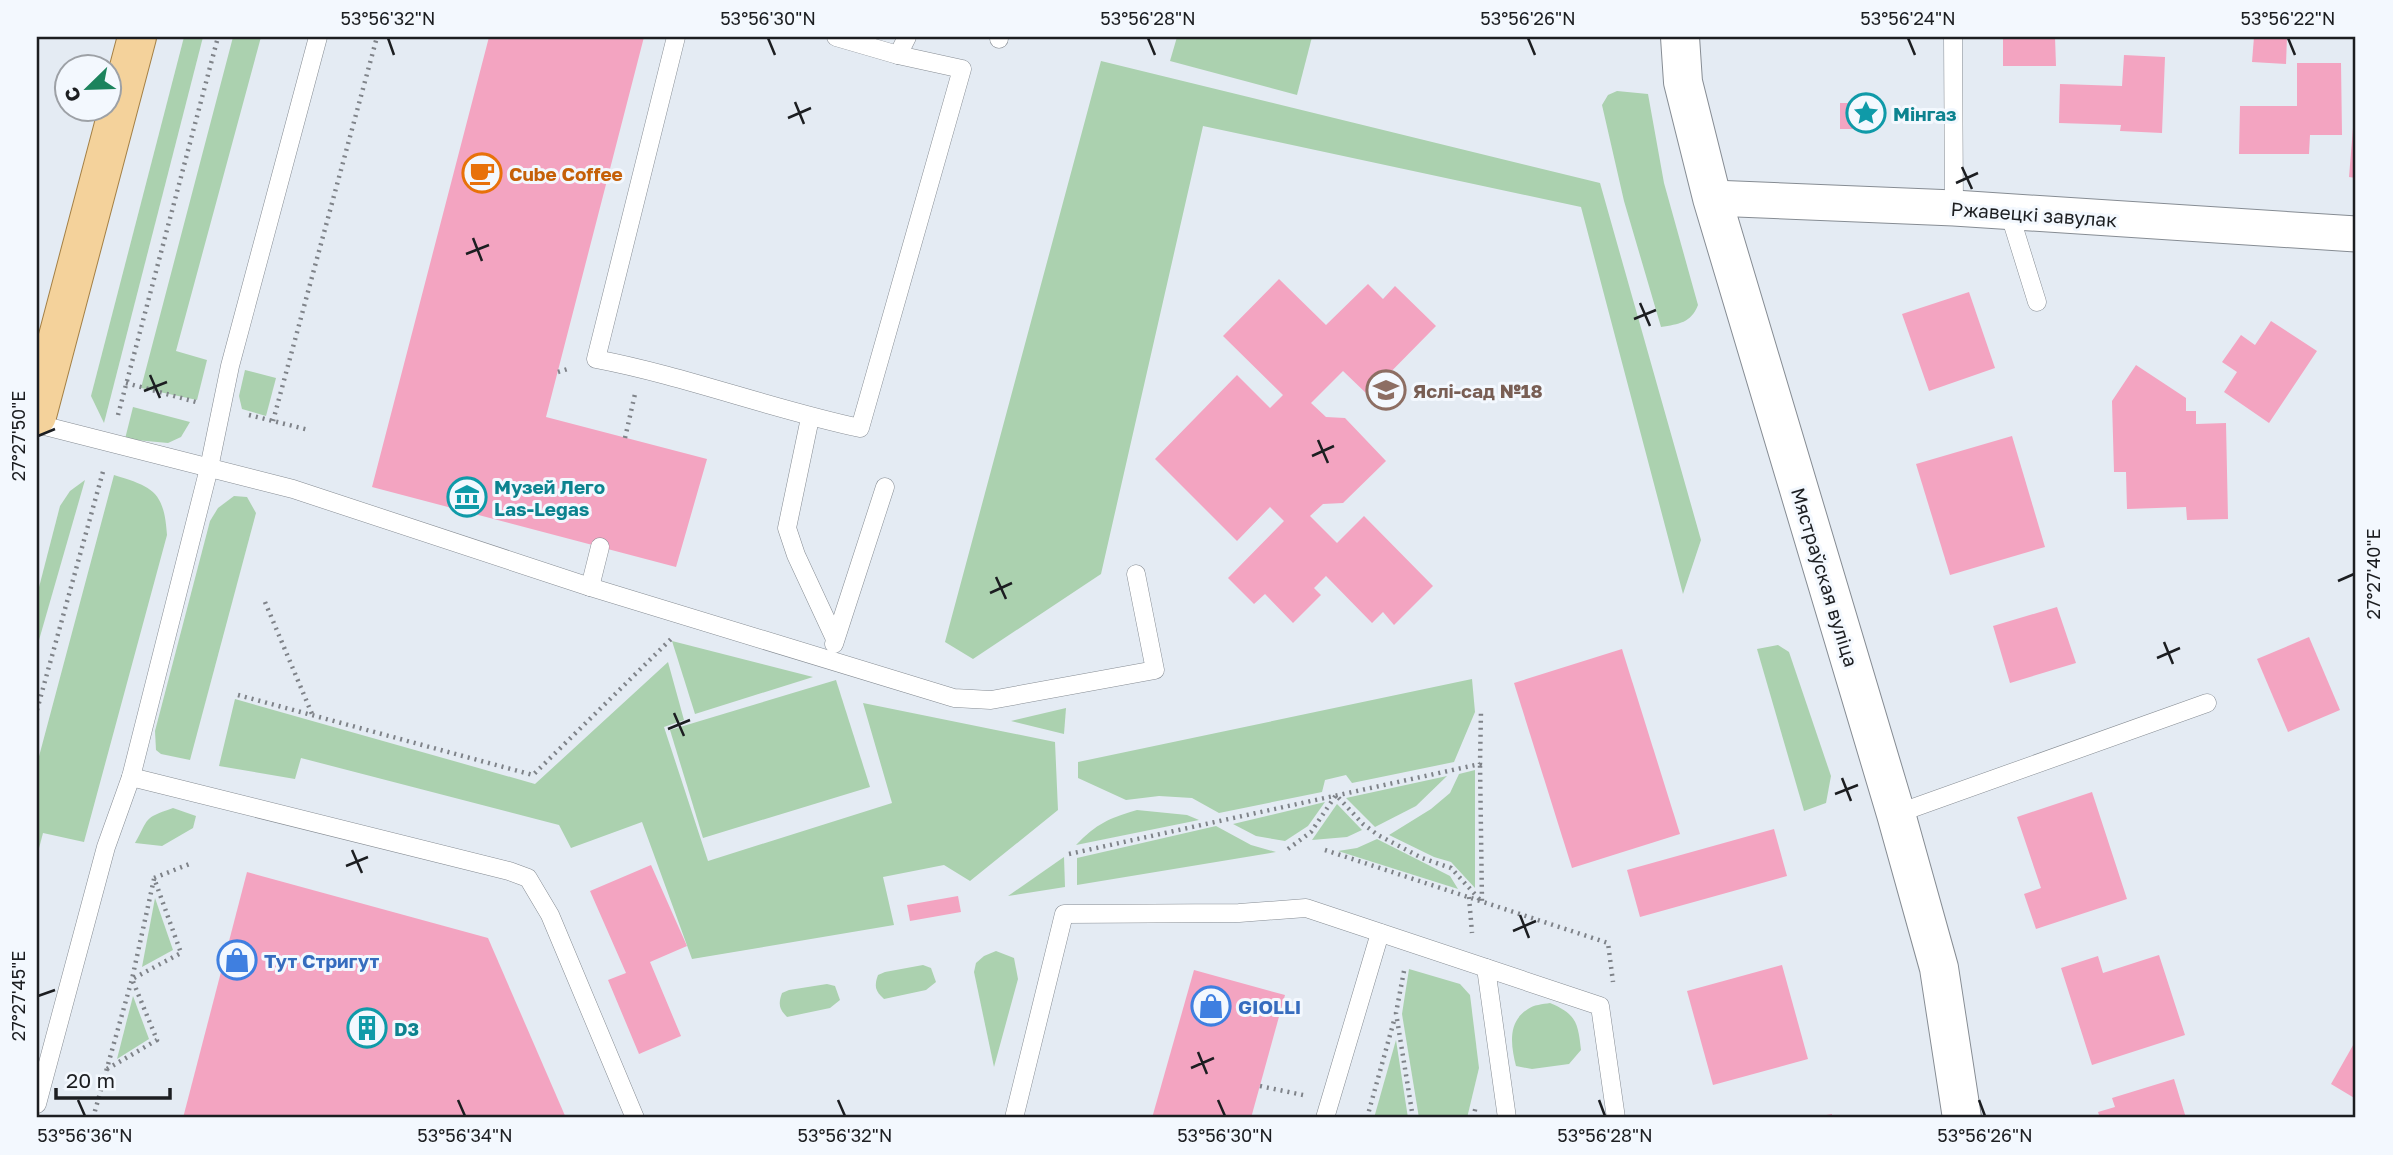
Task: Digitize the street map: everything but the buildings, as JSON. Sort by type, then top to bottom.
[{"type":"main road","points":[[37,416],[137,37]]},
{"type":"street","name":"Мястраўская вуліца","points":[[1680,37],[1683,82],[1712,198],[1896,814],[1939,968],[1962,1118]]},
{"type":"street","name":"Ржавецкі завулак","points":[[1712,198],[1954,208],[2356,234]]},
{"type":"lane","points":[[37,1104],[106,847],[131,777],[209,468],[230,366],[317,37]]},
{"type":"lane","points":[[676,37],[596,359],[641,368],[810,418],[860,428],[962,69],[898,55],[836,37]]},
{"type":"lane","points":[[898,55],[907,37]]},
{"type":"lane","points":[[1953,37],[1954,208]]},
{"type":"lane","points":[[2009,212],[2037,302]]},
{"type":"lane","points":[[810,418],[787,528],[796,555],[835,639]]},
{"type":"lane","points":[[37,424],[293,489],[590,587],[954,698],[991,700],[1156,670],[1136,574]]},
{"type":"lane","points":[[830,661],[885,488]]},
{"type":"lane","points":[[590,587],[600,547]]},
{"type":"lane","points":[[1896,814],[2207,703]]},
{"type":"lane","points":[[131,777],[528,878],[550,915],[635,1118]]},
{"type":"lane","points":[[1014,1118],[1065,914],[1239,913],[1306,908],[1600,1006],[1616,1118]]},
{"type":"lane","points":[[1325,1118],[1380,933]]},
{"type":"lane","points":[[1486,968],[1507,1118]]},
{"type":"path","points":[[37,710],[218,37]]},
{"type":"path","points":[[273,421],[377,37]]},
{"type":"path","points":[[625,438],[641,368]]},
{"type":"path","points":[[265,602],[312,715]]},
{"type":"path","points":[[238,695],[533,775],[671,639]]},
{"type":"path","points":[[1481,711],[1482,902]]},
{"type":"path","points":[[1069,854],[1480,764]]},
{"type":"path","points":[[1288,849],[1311,832],[1336,795]]},
{"type":"path","points":[[1336,795],[1363,824],[1378,835],[1422,858],[1451,868],[1482,902]]},
{"type":"path","points":[[1325,850],[1608,943],[1614,984]]},
{"type":"path","points":[[154,878],[192,863]]},
{"type":"path","points":[[132,979],[181,953],[154,878]]},
{"type":"path","points":[[93,1118],[132,979],[154,878]]},
{"type":"path","points":[[1367,1118],[1396,1013],[1406,961]]},
{"type":"path","points":[[107,1069],[157,1040],[132,979]]},
{"type":"path","points":[[1396,1013],[1413,1118]]},
{"type":"path","points":[[1260,1086],[1330,1100]]},
{"type":"green space","points":[[184,37],[203,37],[104,423],[91,396]]},
{"type":"green space","points":[[233,37],[261,37],[176,351],[207,360],[197,400],[141,388]]},
{"type":"green space","points":[[1177,37],[1312,37],[1297,95],[1170,61]]},
{"type":"green space","points":[[1101,61],[1600,183],[1701,540],[1683,594],[1581,207],[1203,126],[1101,574],[973,659],[945,642]]},
{"type":"green space","points":[[1617,91],[1648,94],[1664,183],[1698,305],[1692,316],[1679,323],[1661,327],[1624,201],[1602,105],[1608,95]]},
{"type":"green space","points":[[245,370],[276,378],[266,416],[242,409],[239,396]]},
{"type":"green space","points":[[133,407],[190,422],[181,437],[168,443],[125,439]]},
{"type":"green space","points":[[114,475],[138,483],[154,493],[163,509],[167,535],[84,842],[43,833],[37,856],[37,764]]},
{"type":"green space","points":[[85,480],[37,647],[37,595],[60,506],[70,491]]},
{"type":"green space","points":[[234,496],[247,497],[256,513],[190,760],[161,754],[156,750],[155,731],[210,521],[218,508]]},
{"type":"green space","points":[[672,641],[813,677],[695,714]]},
{"type":"green space","points":[[1778,645],[1789,652],[1831,776],[1826,803],[1804,811],[1757,649]]},
{"type":"green space","points":[[668,662],[684,720],[664,727],[708,861],[892,803],[863,703],[1055,742],[1058,810],[970,881],[944,865],[883,877],[894,925],[692,959],[642,822],[571,848],[559,825],[301,758],[295,779],[219,766],[235,699],[535,784]]},
{"type":"green space","points":[[1472,679],[1475,712],[1454,762],[1352,783],[1346,775],[1325,780],[1322,792],[1219,813],[1192,798],[1159,796],[1126,800],[1078,778],[1078,762]]},
{"type":"green space","points":[[836,680],[870,787],[703,838],[670,730]]},
{"type":"green space","points":[[1066,708],[1064,734],[1011,721]]},
{"type":"green space","points":[[1475,770],[1475,888],[1451,862],[1434,857],[1389,835],[1431,809],[1450,793],[1459,774]]},
{"type":"green space","points":[[1447,776],[1416,806],[1375,827],[1346,798]]},
{"type":"green space","points":[[1325,802],[1308,826],[1285,841],[1256,836],[1233,824]]},
{"type":"green space","points":[[1337,804],[1362,830],[1347,837],[1312,840]]},
{"type":"green space","points":[[173,808],[196,816],[193,828],[162,846],[135,843],[148,820]]},
{"type":"green space","points":[[1137,810],[1187,815],[1199,820],[1076,845],[1104,823]]},
{"type":"green space","points":[[1216,826],[1251,845],[1276,852],[1077,885],[1077,858]]},
{"type":"green space","points":[[1377,839],[1450,876],[1458,889],[1338,851],[1357,848]]},
{"type":"green space","points":[[1064,857],[1065,887],[1008,896]]},
{"type":"green space","points":[[155,898],[173,950],[142,967]]},
{"type":"green space","points":[[996,951],[1014,958],[1018,979],[994,1067],[974,972],[976,963]]},
{"type":"green space","points":[[923,965],[931,968],[936,982],[926,990],[884,999],[877,991],[878,975]]},
{"type":"green space","points":[[1409,969],[1460,984],[1470,995],[1479,1068],[1467,1118],[1419,1118],[1402,1014]]},
{"type":"green space","points":[[827,984],[835,986],[840,1000],[830,1008],[787,1017],[782,1011],[782,993]]},
{"type":"green space","points":[[133,996],[149,1039],[117,1059]]},
{"type":"green space","points":[[1550,1003],[1565,1011],[1574,1020],[1579,1032],[1581,1050],[1569,1064],[1532,1069],[1516,1066],[1512,1035],[1517,1021],[1521,1014],[1530,1008]]},
{"type":"green space","points":[[1396,1040],[1408,1118],[1374,1118]]},
{"type":"place","name":"Мінгаз","points":[[1866,113]]},
{"type":"place","name":"Cube Coffee","points":[[482,173]]},
{"type":"place","name":"Яслі-сад №18","points":[[1386,390]]},
{"type":"place","name":"Музей Лего Las-Legas","points":[[467,497]]},
{"type":"place","name":"Тут Стригут","points":[[237,960]]},
{"type":"place","name":"GIOLLI","points":[[1211,1006]]},
{"type":"place","name":"D3","points":[[367,1028]]}]
